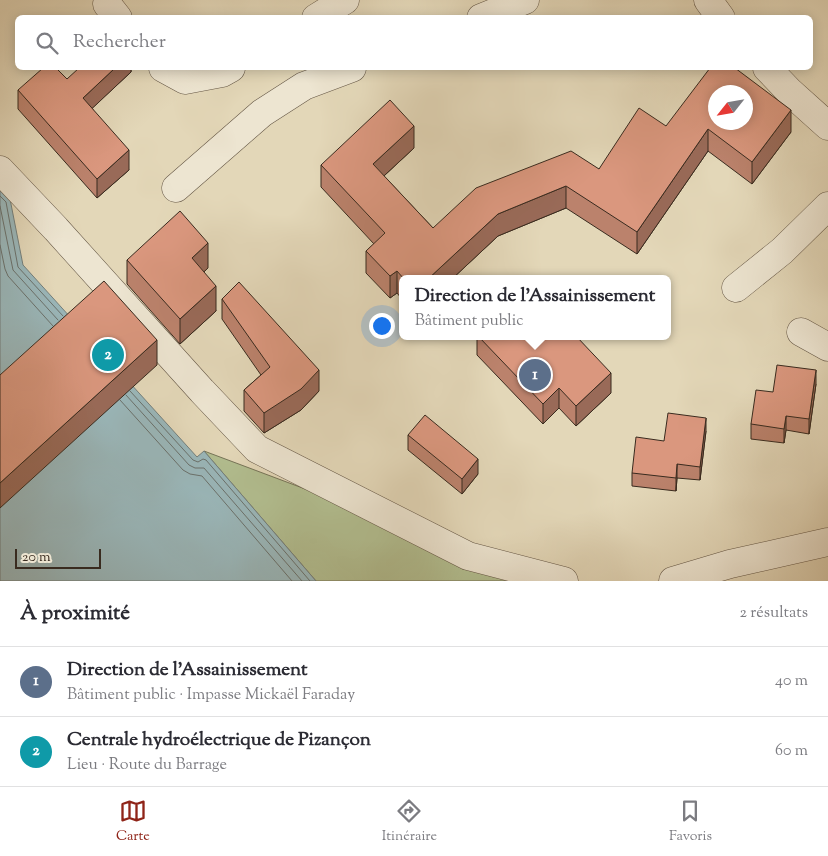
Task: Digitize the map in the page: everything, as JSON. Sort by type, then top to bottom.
[{"type":"street","points":[[321,15],[345,0]]},
{"type":"street","points":[[488,15],[525,0]]},
{"type":"street","points":[[708,0],[720,15]]},
{"type":"street","points":[[167,70],[185,80],[222,73],[228,70]]},
{"type":"street","points":[[176,188],[262,113],[304,86],[347,70]]},
{"type":"street","points":[[769,70],[828,126]]},
{"type":"street","points":[[0,170],[257,449],[468,556],[564,581]]},
{"type":"street","points":[[736,288],[782,251],[828,206]]},
{"type":"street","points":[[801,332],[828,347]]},
{"type":"street","points":[[673,581],[730,564],[828,542]]},
{"type":"green space","points":[[204,451],[425,534],[571,581],[316,581]]},
{"type":"water","points":[[0,188],[10,199],[23,265],[197,457],[204,451],[316,581],[0,581]]},
{"type":"building","points":[[41,70],[58,70],[67,79],[77,70],[113,70],[83,98],[129,150],[97,179],[18,90]]},
{"type":"building","points":[[708,70],[738,70],[791,110],[752,162],[709,130],[753,130],[753,85],[708,85],[708,129],[637,232],[566,186],[498,214],[432,275],[400,275],[397,271],[390,276],[366,251],[385,233],[321,165],[390,100],[414,126],[373,164],[433,228],[476,188],[571,151],[599,169],[639,108],[666,126]]},
{"type":"building","points":[[180,211],[208,243],[192,258],[216,286],[180,319],[127,260]]},
{"type":"building","points":[[104,281],[157,340],[0,483],[0,375]]},
{"type":"building","points":[[239,282],[319,370],[301,389],[264,413],[244,390],[270,367],[222,299]]},
{"type":"building","points":[[482,340],[580,340],[611,373],[576,406],[559,388],[543,404]]},
{"type":"building","points":[[777,365],[816,370],[809,419],[786,416],[784,429],[751,424],[756,390],[773,392]]},
{"type":"building","points":[[668,413],[706,418],[700,467],[677,464],[676,478],[632,473],[636,437],[664,441]]},
{"type":"building","points":[[425,415],[478,459],[462,479],[408,435]]},
{"type":"place","name":"Centrale hydroélectrique de Pizançon","points":[[108,355]]},
{"type":"place","name":"Direction de l'Assainissement","points":[[535,375]]}]
